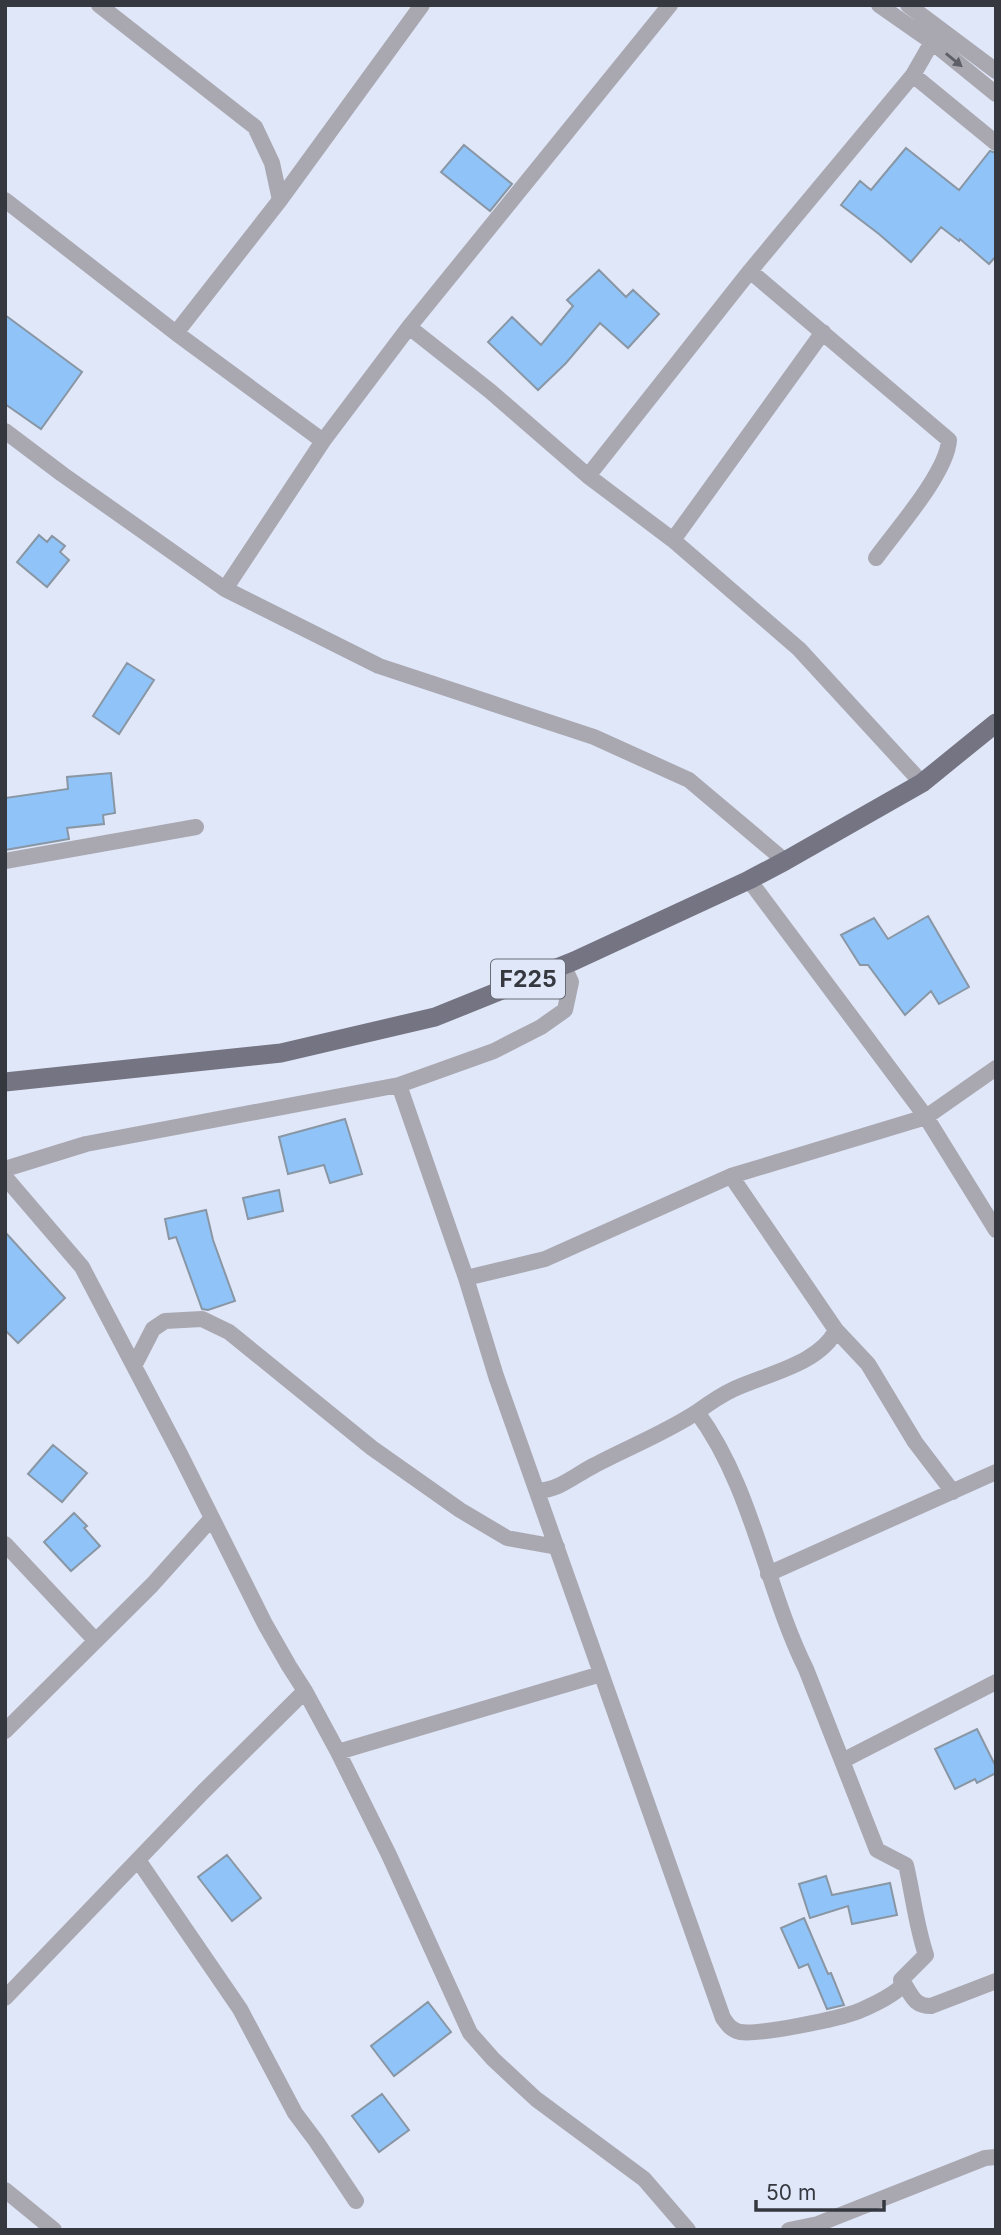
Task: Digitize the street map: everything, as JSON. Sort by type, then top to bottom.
[{"type":"main road","name":"F225","points":[[5,1082],[281,1053],[435,1017],[563,965],[749,880],[922,782],[996,723]]},
{"type":"street","points":[[99,5],[255,127],[272,163],[280,200]]},
{"type":"street","points":[[176,333],[280,200],[422,5]]},
{"type":"street","points":[[225,589],[323,441],[409,327],[670,5]]},
{"type":"street","points":[[879,5],[932,42],[996,94]]},
{"type":"street","points":[[908,5],[996,71]]},
{"type":"street","points":[[589,476],[750,271],[914,75],[932,42]]},
{"type":"street","points":[[914,75],[996,143]]},
{"type":"street","points":[[5,200],[176,333],[323,441]]},
{"type":"street","points":[[750,271],[949,440],[948,451],[939,473],[876,558]]},
{"type":"street","points":[[409,327],[491,391],[589,476],[673,540],[799,649],[922,782]]},
{"type":"street","points":[[673,540],[823,332]]},
{"type":"street","points":[[5,431],[225,589],[379,666],[594,737],[689,780],[785,861]]},
{"type":"street","points":[[5,861],[196,827]]},
{"type":"street","points":[[749,880],[926,1116],[996,1230]]},
{"type":"street","points":[[5,1169],[86,1144],[399,1085],[494,1051],[541,1027],[565,1010],[571,982],[563,965]]},
{"type":"street","points":[[466,1278],[545,1259],[731,1177],[926,1116],[996,1068]]},
{"type":"street","points":[[399,1085],[466,1278],[496,1376],[723,2018],[731,2029],[740,2032],[780,2029],[857,2011],[895,1993],[902,1986],[901,1980]]},
{"type":"street","points":[[5,1177],[82,1267],[265,1624],[338,1752],[389,1855],[470,2033],[493,2059],[536,2099],[644,2179],[688,2230]]},
{"type":"street","points":[[731,1177],[836,1330],[862,1355],[915,1442],[953,1493]]},
{"type":"street","points":[[134,1366],[153,1329],[165,1321],[202,1319],[229,1332],[372,1448],[460,1510],[506,1538],[557,1547]]},
{"type":"street","points":[[537,1491],[557,1488],[593,1466],[639,1445],[731,1390],[814,1355],[831,1340],[836,1330]]},
{"type":"street","points":[[697,1412],[717,1440],[729,1467],[756,1534],[795,1648],[877,1850],[906,1865],[917,1928],[926,1955],[901,1980]]},
{"type":"street","points":[[768,1574],[996,1472]]},
{"type":"street","points":[[5,1731],[152,1585],[212,1518]]},
{"type":"street","points":[[5,1544],[96,1641]]},
{"type":"street","points":[[338,1752],[601,1674]]},
{"type":"street","points":[[842,1761],[996,1682]]},
{"type":"street","points":[[5,1998],[305,1691]]},
{"type":"street","points":[[138,1860],[240,2009],[295,2113],[356,2201]]},
{"type":"street","points":[[901,1980],[917,2004],[924,2006],[932,2006],[996,1981]]},
{"type":"street","points":[[789,2230],[818,2224],[985,2158],[996,2157]]},
{"type":"street","points":[[5,2190],[54,2230]]},
{"type":"building","points":[[464,145],[512,184],[490,211],[441,172]]},
{"type":"building","points":[[906,148],[959,190],[990,151],[996,153],[996,256],[989,264],[941,227],[911,262],[841,205],[860,181],[871,190]]},
{"type":"building","points":[[599,270],[626,297],[633,290],[659,314],[628,348],[600,323],[566,363],[538,390],[488,342],[512,317],[541,345],[573,306],[567,300]]},
{"type":"building","points":[[5,315],[82,372],[41,429],[5,404]]},
{"type":"building","points":[[39,535],[47,542],[52,536],[65,546],[60,552],[69,560],[47,587],[17,562]]},
{"type":"building","points":[[127,663],[154,680],[119,734],[93,716]]},
{"type":"building","points":[[111,773],[115,813],[103,815],[104,824],[67,828],[69,839],[5,850],[5,798],[68,789],[67,777]]},
{"type":"building","points":[[928,916],[969,987],[939,1004],[931,991],[905,1015],[868,965],[860,965],[841,935],[874,918],[888,939]]},
{"type":"building","points":[[345,1119],[362,1174],[330,1183],[324,1165],[288,1174],[279,1137]]},
{"type":"building","points":[[279,1190],[283,1211],[248,1219],[243,1198]]},
{"type":"building","points":[[206,1210],[213,1240],[235,1301],[208,1310],[202,1309],[176,1237],[169,1239],[165,1219]]},
{"type":"building","points":[[5,1232],[65,1298],[18,1343],[5,1330]]},
{"type":"building","points":[[53,1445],[87,1473],[62,1502],[28,1474]]},
{"type":"building","points":[[74,1513],[87,1526],[84,1528],[100,1546],[71,1571],[44,1542]]},
{"type":"building","points":[[977,1729],[996,1767],[996,1773],[977,1783],[975,1779],[955,1789],[935,1749]]},
{"type":"building","points":[[227,1855],[261,1898],[232,1921],[198,1877]]},
{"type":"building","points":[[826,1876],[832,1895],[890,1883],[897,1915],[852,1924],[848,1906],[810,1918],[799,1884]]},
{"type":"building","points":[[804,1918],[844,2005],[827,2009],[808,1964],[799,1968],[781,1928]]},
{"type":"building","points":[[428,2002],[451,2032],[394,2076],[371,2046]]},
{"type":"building","points":[[382,2094],[409,2130],[379,2152],[352,2116]]}]
